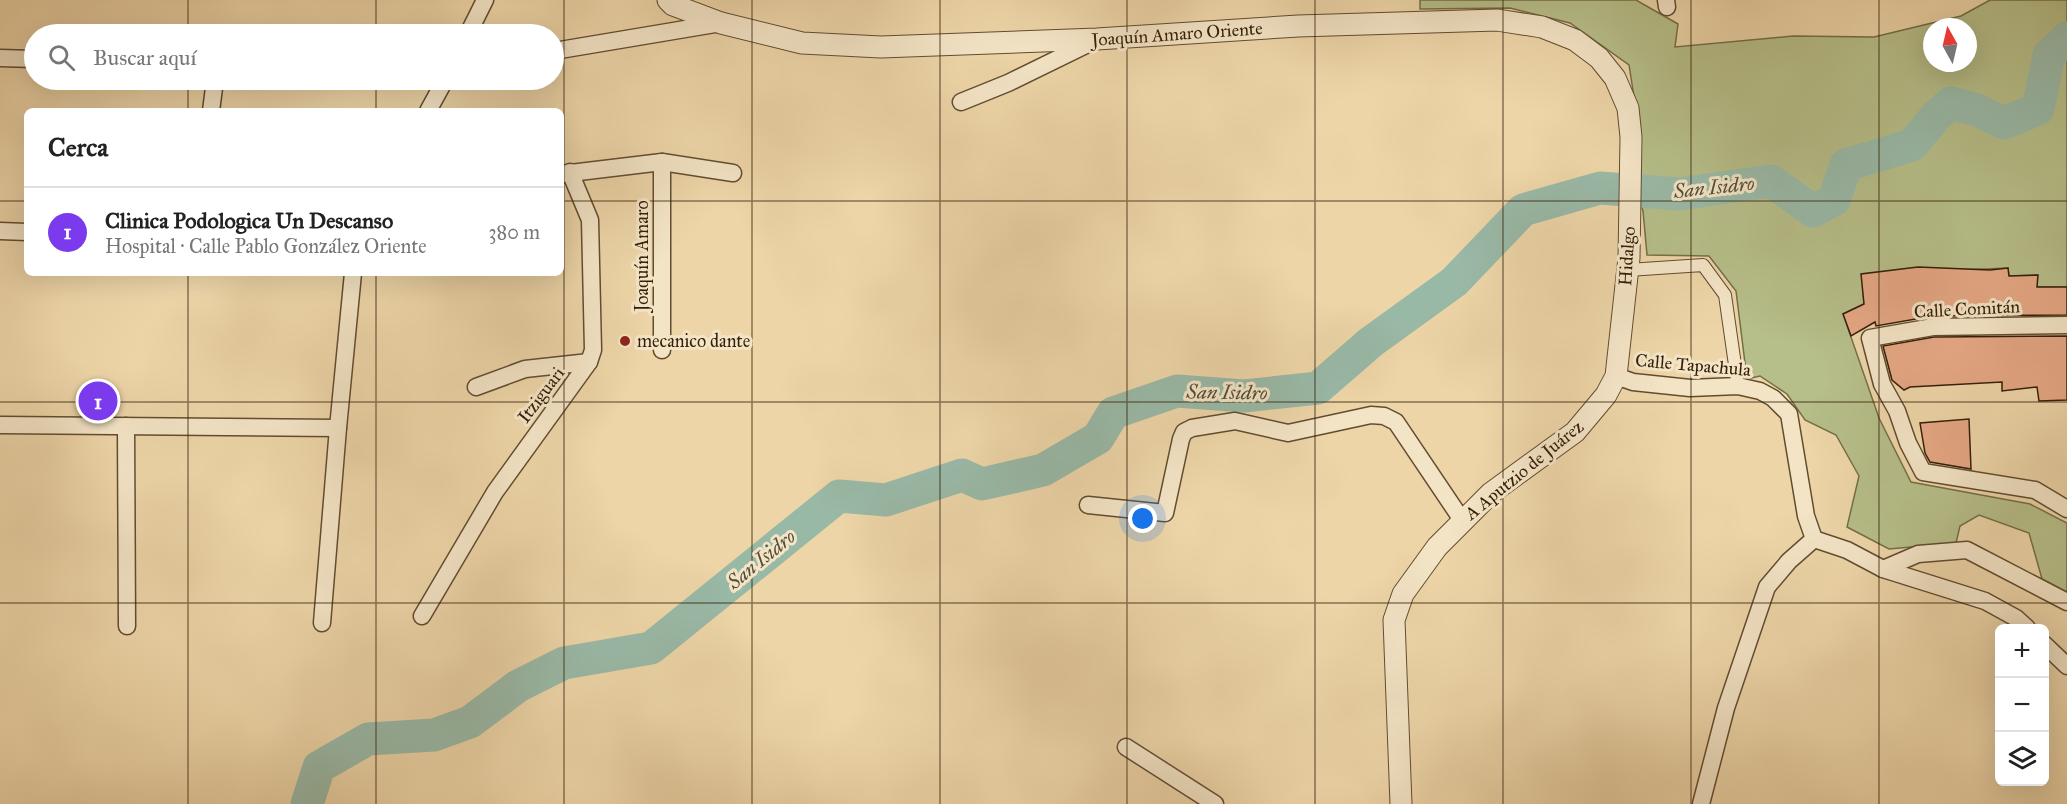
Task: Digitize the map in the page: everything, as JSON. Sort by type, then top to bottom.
[{"type":"street","points":[[473,24],[485,0]]},
{"type":"street","name":"Joaquín Amaro Oriente","points":[[668,0],[721,23],[802,44],[881,47],[1097,39],[1298,26],[1497,20],[1542,27],[1575,40],[1599,57],[1615,78],[1628,108],[1631,136]]},
{"type":"street","points":[[564,49],[721,23]]},
{"type":"street","points":[[961,102],[1008,83],[1097,39]]},
{"type":"street","points":[[0,58],[24,59]]},
{"type":"street","points":[[211,108],[214,90]]},
{"type":"street","points":[[430,108],[440,90]]},
{"type":"street","name":"Hidalgo","points":[[1616,376],[1628,264],[1631,136]]},
{"type":"street","points":[[565,173],[662,162],[733,173]]},
{"type":"street","name":"Joaquín Amaro","points":[[662,162],[662,350]]},
{"type":"street","name":"Itziguari","points":[[422,616],[495,492],[589,362],[593,350],[590,220],[565,173]]},
{"type":"street","points":[[0,231],[24,232]]},
{"type":"street","points":[[1628,264],[1703,265],[1725,295],[1738,386]]},
{"type":"street","points":[[322,623],[353,276]]},
{"type":"street","name":"Calle Comitán","points":[[2067,325],[1934,327],[1870,338],[1882,384],[1897,411],[1908,443],[1923,472],[2035,490],[2067,509]]},
{"type":"street","points":[[476,387],[525,369],[589,362]]},
{"type":"street","name":"Calle Tapachula","points":[[1616,376],[1633,382],[1690,388],[1738,386],[1760,391],[1773,398],[1789,414],[1806,516],[1814,539]]},
{"type":"street","name":"A Aputzio de Juárez","points":[[1401,804],[1394,620],[1403,594],[1437,547],[1462,520],[1491,493],[1575,432],[1606,395],[1616,376]]},
{"type":"street","points":[[1088,505],[1166,513],[1181,440],[1184,432],[1192,428],[1235,421],[1288,433],[1371,415],[1384,416],[1396,422],[1462,520]]},
{"type":"street","points":[[0,425],[338,428]]},
{"type":"street","points":[[126,426],[127,626]]},
{"type":"street","points":[[1701,804],[1726,708],[1767,586],[1789,561],[1814,539],[1847,550],[1883,569],[1985,601],[2023,624]]},
{"type":"street","points":[[1883,569],[1918,554],[1967,550],[2067,602]]},
{"type":"street","points":[[2049,649],[2067,666]]},
{"type":"street","points":[[1126,747],[1215,804]]},
{"type":"green space","points":[[1420,0],[1636,0],[1678,24],[1675,47],[1793,36],[1874,37],[1923,25],[1923,72],[1977,72],[1977,18],[1953,18],[1961,16],[1990,0],[2067,0],[2067,287],[2037,287],[2037,275],[2009,276],[2008,268],[1862,274],[1864,304],[1843,314],[1879,418],[1911,482],[2030,504],[2067,523],[2067,592],[2042,579],[2029,533],[1979,515],[1960,526],[1956,543],[1889,549],[1847,527],[1859,476],[1836,435],[1805,420],[1787,394],[1760,376],[1747,379],[1736,291],[1709,256],[1647,255],[1640,201],[1639,129],[1629,65],[1570,23],[1510,8],[1420,9]]},
{"type":"building","points":[[1918,267],[1990,270],[2008,268],[2009,276],[2038,275],[2037,287],[2067,287],[2067,315],[1933,316],[1876,326],[1875,322],[1851,336],[1843,314],[1864,304],[1861,274]]},
{"type":"building","points":[[2067,336],[2067,400],[2039,401],[2037,387],[2002,391],[2002,382],[1910,387],[1904,390],[1892,380],[1883,346],[1934,337]]},
{"type":"building","points":[[1969,419],[1971,469],[1930,462],[1925,453],[1920,423]]},
{"type":"waterway","name":"San Isidro","points":[[307,804],[319,767],[368,739],[434,735],[470,722],[518,686],[564,663],[651,648],[839,496],[886,500],[962,475],[982,484],[1043,470],[1098,438],[1113,413],[1177,391],[1244,396],[1318,388],[1371,342],[1454,282],[1523,210],[1600,188],[1679,194],[1771,181],[1813,211],[1834,200],[1846,165],[1912,145],[1936,116],[1951,103],[1977,110],[2004,123],[2038,109],[2049,55],[2067,38]]},
{"type":"place","name":"mecanico dante","points":[[625,341]]},
{"type":"place","name":"Clinica Podologica Un Descanso","points":[[98,401]]}]
